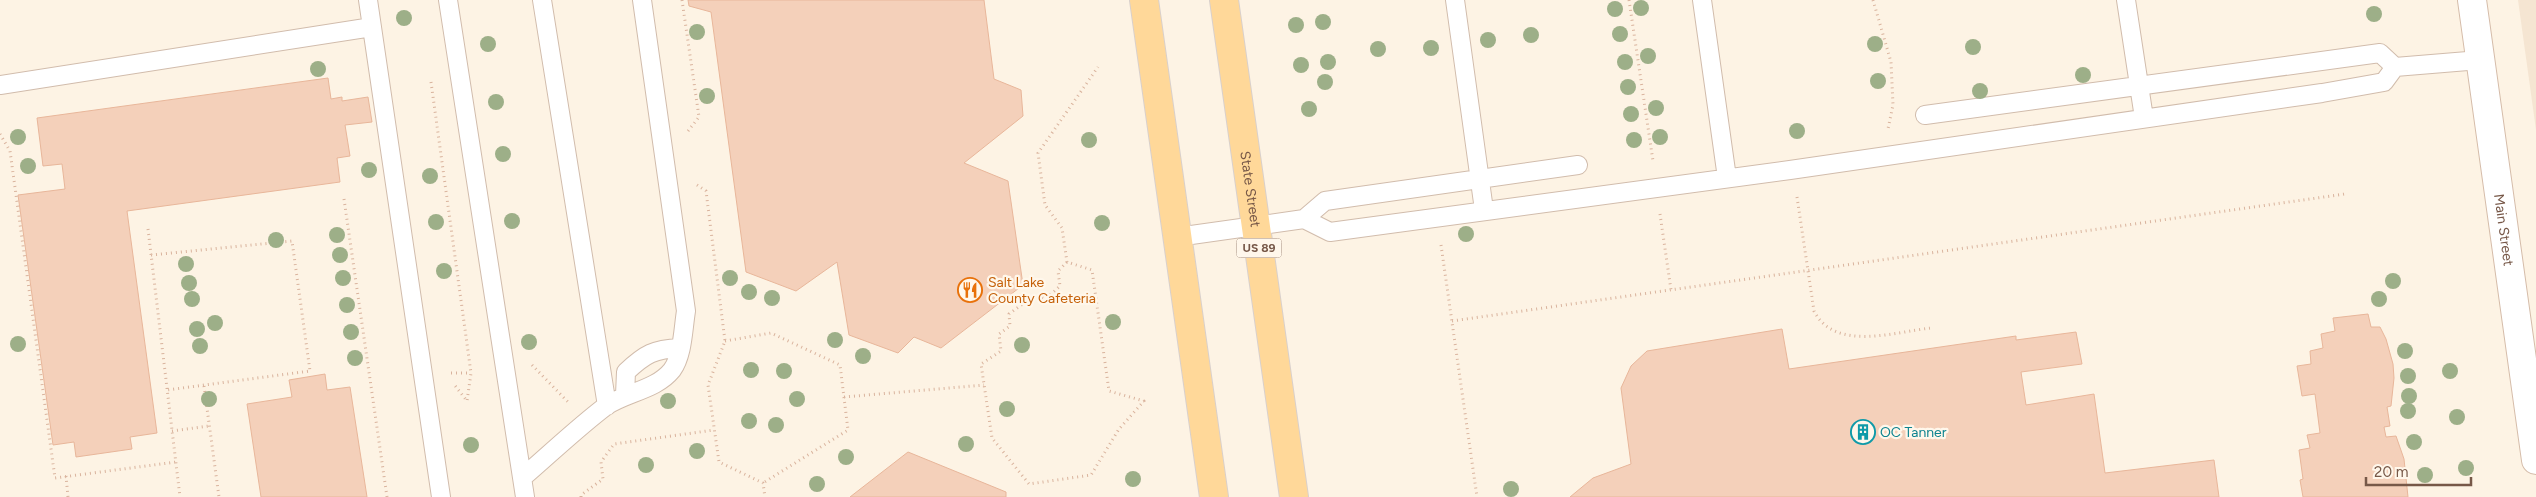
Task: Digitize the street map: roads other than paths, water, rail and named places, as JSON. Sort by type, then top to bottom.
[{"type":"main road","points":[[1144,0],[1214,497]]},
{"type":"main road","name":"State Street","points":[[1224,0],[1294,497]]},
{"type":"street","name":"Main Street","points":[[2472,0],[2536,460]]},
{"type":"lane","points":[[368,0],[441,497]]},
{"type":"lane","points":[[448,0],[525,497]]},
{"type":"lane","points":[[542,0],[607,406]]},
{"type":"lane","points":[[522,478],[607,406],[626,395],[660,382],[673,368],[680,348],[686,311],[642,0]]},
{"type":"lane","points":[[1456,0],[1484,210]]},
{"type":"lane","points":[[1702,0],[1726,178]]},
{"type":"lane","points":[[2126,0],[2144,118]]},
{"type":"lane","points":[[0,85],[372,27]]},
{"type":"lane","points":[[1925,115],[2380,53],[2395,67],[2480,60]]},
{"type":"lane","points":[[1304,219],[1330,232],[1882,157],[2384,82],[2395,67]]},
{"type":"lane","points":[[1177,237],[1304,219],[1325,201],[1578,165]]},
{"type":"lane","points":[[626,395],[626,372],[641,358],[658,349],[680,348]]},
{"type":"place","name":"Salt Lake County Cafeteria","points":[[970,290]]},
{"type":"place","name":"OC Tanner","points":[[1863,432]]}]
